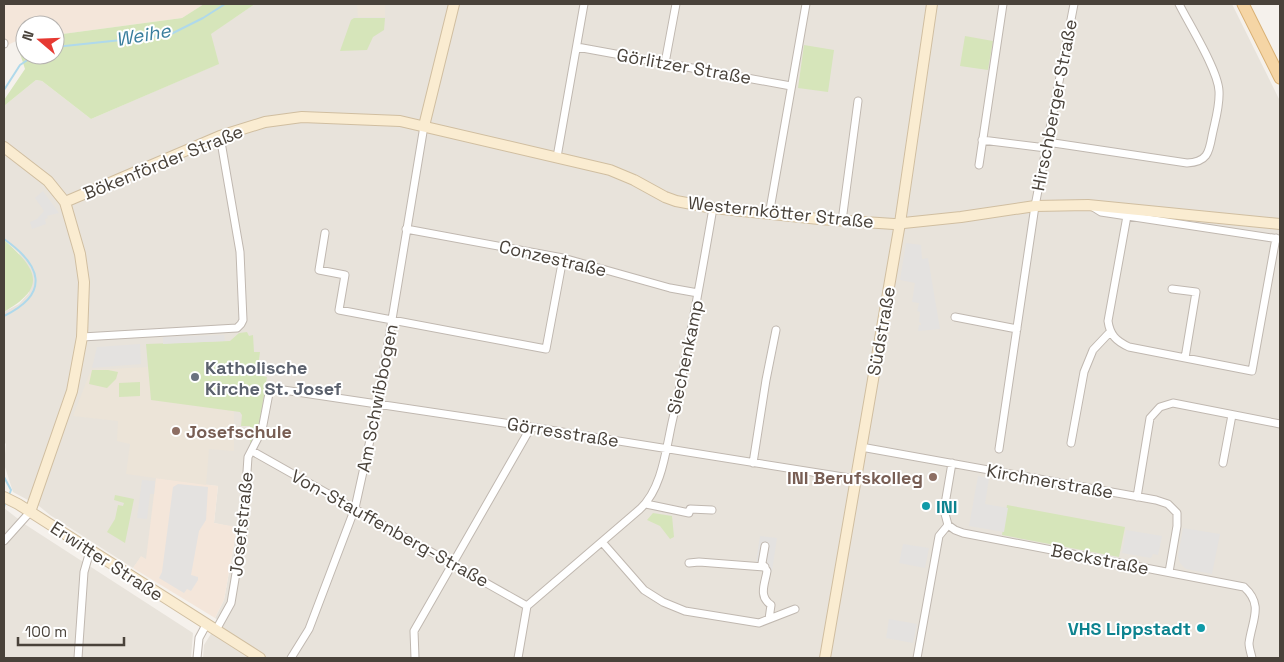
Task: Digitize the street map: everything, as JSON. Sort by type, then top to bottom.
[{"type":"main road","points":[[1244,4],[1280,78]]},
{"type":"street","points":[[424,126],[454,4]]},
{"type":"street","points":[[557,157],[584,4]]},
{"type":"street","points":[[665,63],[676,4]]},
{"type":"street","points":[[769,215],[790,86],[806,4]]},
{"type":"street","name":"Südstraße","points":[[825,658],[900,223],[932,4]]},
{"type":"street","points":[[979,165],[1003,4]]},
{"type":"street","name":"Hirschberger Straße","points":[[999,448],[1035,206],[1074,4]]},
{"type":"street","points":[[982,140],[1046,145],[1187,163],[1195,163],[1204,159],[1209,150],[1219,99],[1219,88],[1215,74],[1178,4]]},
{"type":"street","name":"Görlitzer Straße","points":[[576,47],[790,86]]},
{"type":"street","points":[[842,221],[858,101]]},
{"type":"street","name":"Bökenförder Straße","points":[[30,512],[72,391],[82,337],[84,282],[80,254],[65,202],[220,136],[265,122],[302,117],[361,118],[400,121],[424,126]]},
{"type":"street","name":"Westernkötter Straße","points":[[424,126],[610,170],[676,201],[769,215],[842,221],[900,223],[955,218],[1035,206],[1088,204],[1280,224]]},
{"type":"street","name":"Am Schwibbogen","points":[[291,658],[309,629],[355,508],[378,404],[424,126]]},
{"type":"street","points":[[82,337],[238,328],[241,324],[243,320],[240,252],[220,136]]},
{"type":"street","points":[[4,147],[48,181],[65,202]]},
{"type":"street","name":"Westernkötter Straße","points":[[1088,204],[1101,212],[1278,239]]},
{"type":"street","name":"Siechenkamp","points":[[527,606],[646,504],[660,474],[684,371],[713,208]]},
{"type":"street","points":[[1127,216],[1108,321],[1110,332],[1120,343],[1129,347],[1252,371],[1278,239]]},
{"type":"street","name":"Conzestraße","points":[[406,229],[563,258],[670,288],[698,293]]},
{"type":"street","points":[[325,233],[319,270],[345,274],[339,310],[546,350],[563,258]]},
{"type":"street","points":[[1172,289],[1196,292],[1185,358]]},
{"type":"street","points":[[955,317],[1017,329]]},
{"type":"street","points":[[753,463],[776,330]]},
{"type":"street","points":[[1071,443],[1084,372],[1092,350],[1110,332]]},
{"type":"street","name":"Görresstraße","points":[[270,388],[531,427],[856,479]]},
{"type":"street","name":"Josefstraße","points":[[216,630],[230,603],[243,531],[248,457],[262,430],[270,388]]},
{"type":"street","points":[[1137,497],[1150,418],[1160,407],[1173,403],[1280,424]]},
{"type":"street","points":[[1223,463],[1232,415]]},
{"type":"street","points":[[415,658],[414,631],[531,427]]},
{"type":"street","name":"Kirchnerstraße","points":[[861,447],[1168,504],[1177,513],[1177,526],[1169,572]]},
{"type":"street","name":"Von-Stauffenberg-Straße","points":[[252,451],[527,606]]},
{"type":"street","points":[[918,658],[939,536],[948,525],[944,510],[952,463]]},
{"type":"street","name":"Erwitter Straße","points":[[5,497],[260,658]]},
{"type":"street","points":[[646,504],[689,513],[690,509],[712,510]]},
{"type":"street","points":[[4,541],[30,512]]},
{"type":"street","name":"Beckstraße","points":[[948,525],[954,530],[964,533],[1244,587],[1252,594],[1255,600],[1256,609],[1249,645],[1252,658]]},
{"type":"street","points":[[602,542],[644,590],[663,602],[685,611],[759,623],[795,609]]},
{"type":"street","points":[[765,546],[762,563],[767,570],[763,596],[771,605],[769,619]]},
{"type":"street","points":[[78,658],[84,572],[90,551]]},
{"type":"street","points":[[689,563],[700,562],[766,567]]},
{"type":"street","points":[[518,658],[527,606]]},
{"type":"street","points":[[198,658],[199,638],[206,625]]},
{"type":"shaded area","points":[[4,4],[204,4],[182,18],[65,34],[65,15],[15,15],[15,42],[4,47]]},
{"type":"shaded area","points":[[255,4],[1232,4],[1280,101],[1280,658],[203,658],[204,645],[219,621],[215,618],[224,600],[237,528],[214,523],[218,486],[206,485],[146,560],[141,557],[133,568],[39,506],[13,492],[4,464],[6,444],[4,442],[4,312],[19,304],[29,293],[19,253],[4,240],[4,106],[36,80],[42,81],[91,119],[218,64],[210,34]]},
{"type":"shaded area","points":[[357,4],[385,4],[385,17],[358,17]]},
{"type":"shaded area","points":[[43,191],[59,213],[47,216],[48,218],[45,219],[46,224],[32,229],[30,222],[37,219],[44,211],[35,198]]},
{"type":"shaded area","points":[[906,243],[921,245],[922,259],[928,258],[940,329],[918,331],[919,325],[921,325],[919,322],[920,312],[917,311],[919,303],[912,302],[915,283],[900,280]]},
{"type":"shaded area","points":[[224,335],[225,341],[163,344],[163,337]]},
{"type":"shaded area","points":[[140,344],[141,364],[92,368],[97,347]]},
{"type":"shaded area","name":"Josefschule","points":[[149,367],[218,408],[234,410],[234,451],[209,449],[206,485],[126,474],[130,444],[117,441],[118,421],[73,416],[91,370]]},
{"type":"shaded area","points":[[978,476],[989,478],[985,504],[1008,508],[1004,532],[969,526]]},
{"type":"shaded area","points":[[156,478],[218,486],[214,523],[237,527],[224,600],[215,618],[133,568],[141,556],[146,559]]},
{"type":"shaded area","points":[[142,480],[155,481],[154,494],[150,494],[147,519],[137,518]]},
{"type":"shaded area","points":[[178,484],[208,487],[206,520],[199,531],[191,575],[198,577],[198,580],[191,591],[187,589],[184,593],[159,578],[162,572],[173,487]]},
{"type":"shaded area","points":[[4,508],[26,525],[193,633],[191,658],[4,658]]},
{"type":"shaded area","points":[[1183,528],[1220,534],[1212,574],[1186,569],[1180,563],[1178,556]]},
{"type":"shaded area","points":[[1126,530],[1162,536],[1158,555],[1153,554],[1151,558],[1122,553]]},
{"type":"shaded area","points":[[760,536],[777,538],[772,571],[755,569]]},
{"type":"shaded area","points":[[903,544],[929,548],[925,568],[899,563]]},
{"type":"shaded area","points":[[889,619],[917,624],[913,643],[886,638]]},
{"type":"green space","points":[[204,4],[255,4],[211,34],[219,64],[91,119],[42,81],[36,80],[4,106],[4,100],[25,69],[24,65],[65,65],[65,34],[182,18]]},
{"type":"green space","points":[[354,18],[385,18],[384,30],[373,37],[367,50],[340,51],[351,20]]},
{"type":"green space","points":[[965,36],[993,41],[988,70],[960,66]]},
{"type":"green space","points":[[804,45],[834,50],[828,92],[798,88]]},
{"type":"green space","points":[[4,240],[24,260],[33,277],[32,286],[27,294],[18,303],[4,312]]},
{"type":"green space","points":[[247,332],[249,336],[253,335],[254,352],[260,352],[257,375],[267,377],[258,433],[251,445],[250,426],[241,426],[242,415],[240,412],[151,400],[146,344],[230,341],[239,333]]},
{"type":"green space","points":[[92,370],[118,372],[116,379],[107,388],[89,384]]},
{"type":"green space","points":[[140,382],[140,396],[119,397],[119,383]]},
{"type":"green space","points":[[115,495],[134,499],[125,543],[107,532],[115,519],[118,505],[123,506],[124,503],[114,500]]},
{"type":"green space","points":[[1007,505],[1125,527],[1119,557],[1002,535]]},
{"type":"green space","points":[[653,513],[672,516],[674,537],[670,539],[660,526],[647,520]]},
{"type":"waterway","name":"Weihe","points":[[65,46],[169,35],[203,18],[225,4]]},
{"type":"waterway","name":"Weihe","points":[[4,90],[20,65]]},
{"type":"waterway","points":[[4,239],[26,259],[33,269],[36,279],[29,298],[4,316]]},
{"type":"waterway","points":[[4,477],[11,490],[9,495]]},
{"type":"waterway","points":[[4,507],[6,501]]},
{"type":"place","name":"Katholische Kirche St. Josef","points":[[195,377]]},
{"type":"place","name":"Josefschule","points":[[176,431]]},
{"type":"place","name":"INI Berufskolleg","points":[[933,477]]},
{"type":"place","name":"INI","points":[[926,506]]},
{"type":"place","name":"VHS Lippstadt","points":[[1201,628]]}]
